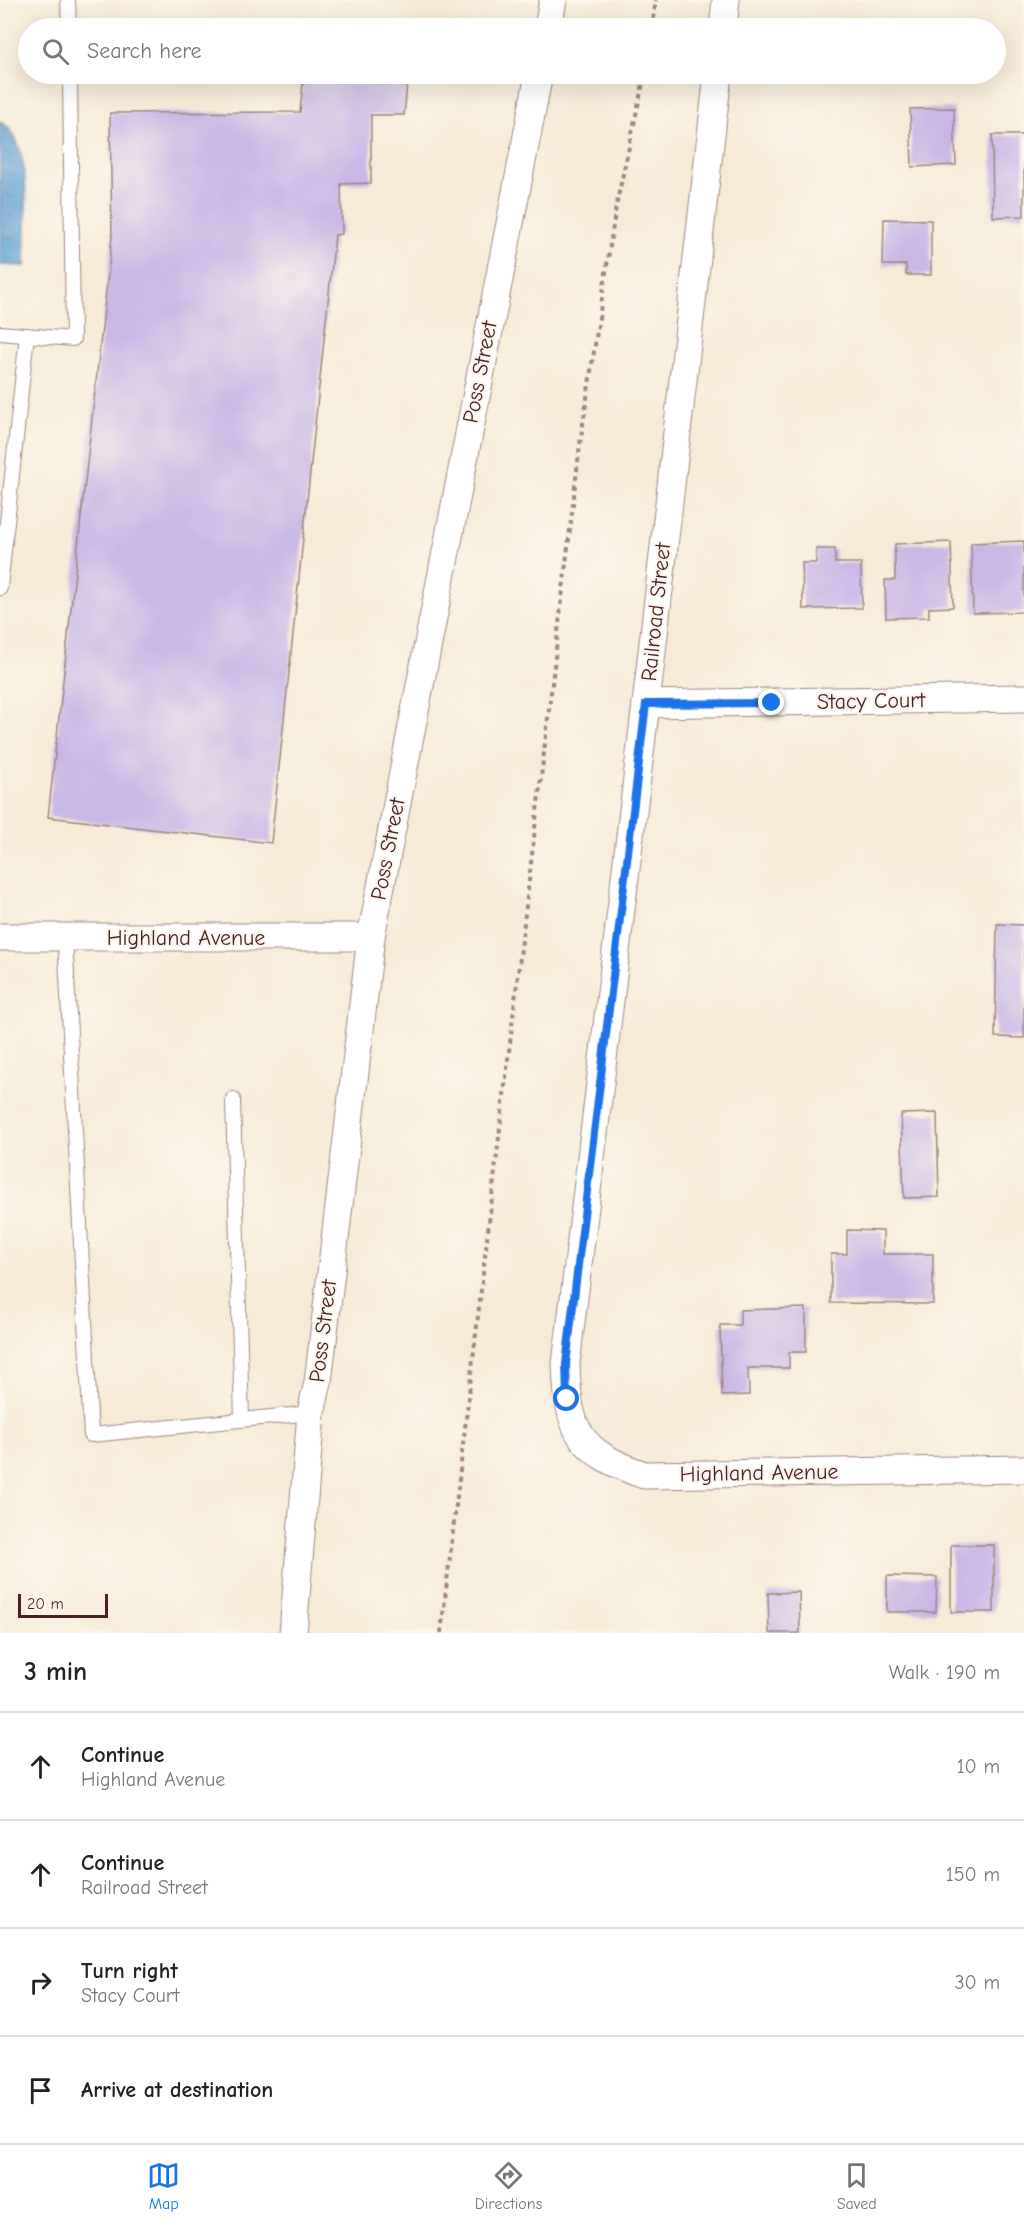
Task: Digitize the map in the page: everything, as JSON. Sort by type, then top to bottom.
[{"type":"street","points":[[550,18],[553,0]]},
{"type":"street","points":[[724,18],[726,0]]},
{"type":"street","name":"Poss Street","points":[[293,1633],[311,1413],[319,1370],[371,937],[537,84]]},
{"type":"street","name":"Railroad Street","points":[[566,1364],[646,704],[717,84]]},
{"type":"street","name":"Stacy Court","points":[[646,704],[1024,698]]},
{"type":"street","name":"Highland Avenue","points":[[0,937],[371,937]]},
{"type":"street","name":"Highland Avenue","points":[[566,1364],[567,1399],[575,1426],[585,1443],[610,1463],[645,1475],[1024,1469]]},
{"type":"lane","points":[[68,0],[69,18]]},
{"type":"lane","points":[[0,333],[73,339],[70,84]]},
{"type":"lane","points":[[0,588],[27,335]]},
{"type":"lane","points":[[64,938],[91,1435],[311,1413]]},
{"type":"lane","points":[[233,1100],[242,1420]]},
{"type":"path","points":[[653,18],[656,0]]},
{"type":"path","points":[[441,1633],[464,1418],[580,444],[616,206],[643,84]]},
{"type":"water","points":[[0,122],[11,131],[19,146],[23,166],[26,188],[25,266],[0,265]]},
{"type":"building","points":[[303,84],[407,84],[404,115],[371,115],[371,183],[341,184],[342,234],[335,235],[271,843],[48,817],[112,237],[110,113],[300,112]]},
{"type":"building","points":[[954,108],[956,165],[912,167],[910,109]]},
{"type":"building","points":[[992,135],[1024,135],[1024,216],[993,217]]},
{"type":"building","points":[[884,219],[931,220],[931,275],[906,275],[906,265],[883,265]]},
{"type":"building","points":[[1024,541],[1024,612],[973,613],[971,543]]},
{"type":"building","points":[[951,542],[953,607],[929,608],[929,617],[886,618],[885,580],[895,580],[895,544]]},
{"type":"building","points":[[816,549],[835,549],[835,563],[861,563],[862,608],[803,609],[802,563],[816,563]]},
{"type":"building","points":[[997,924],[1024,925],[1024,1038],[995,1037]]},
{"type":"building","points":[[937,1113],[939,1197],[904,1198],[901,1114]]},
{"type":"building","points":[[847,1230],[883,1231],[883,1254],[933,1254],[933,1304],[831,1303],[831,1254],[847,1254]]},
{"type":"building","points":[[806,1308],[806,1352],[789,1352],[789,1368],[748,1368],[749,1395],[722,1396],[720,1325],[740,1325],[740,1310]]},
{"type":"building","points":[[951,1545],[994,1545],[994,1612],[951,1612]]},
{"type":"building","points":[[887,1576],[937,1577],[936,1612],[887,1612]]},
{"type":"building","points":[[799,1592],[800,1633],[769,1633],[768,1593]]},
{"type":"route","points":[[567,1399],[566,1364],[646,704],[772,703]]}]
